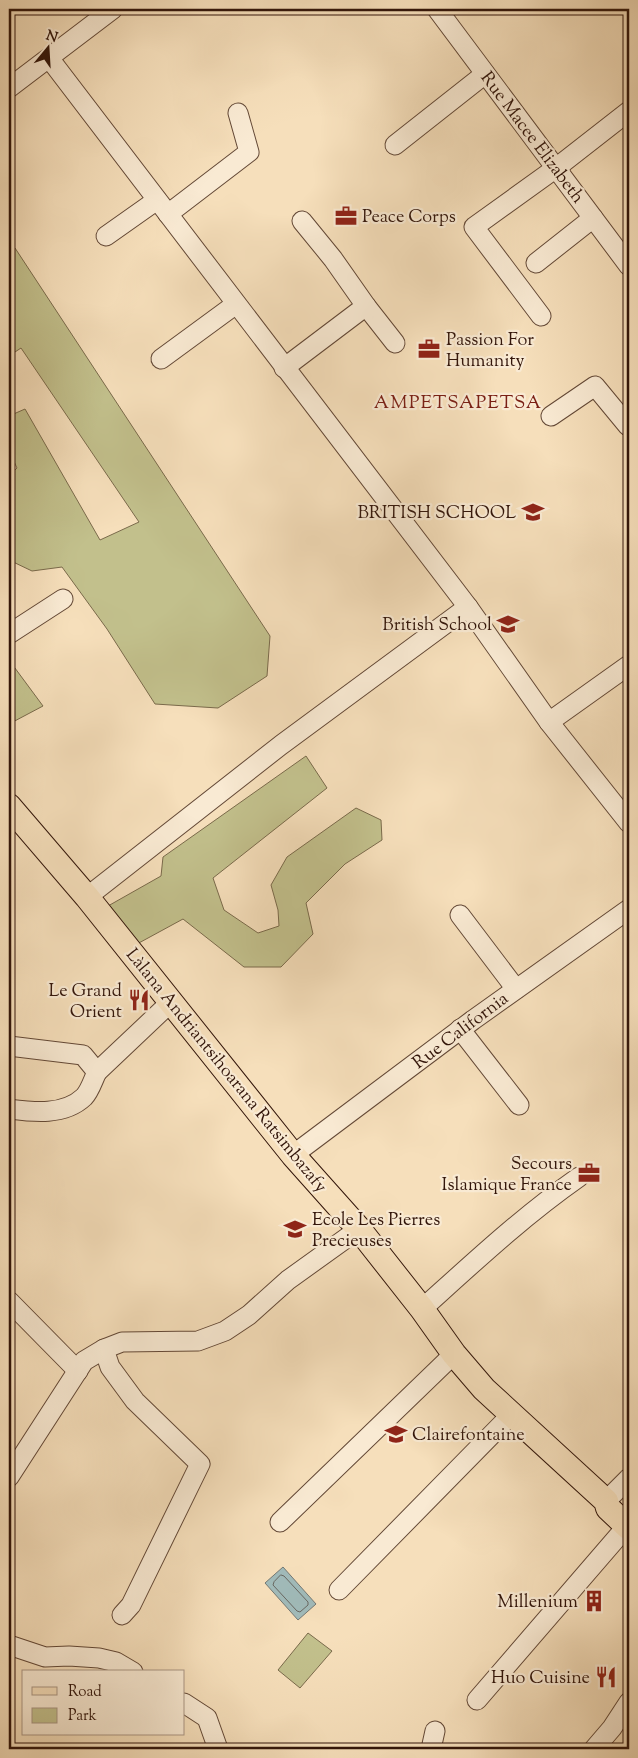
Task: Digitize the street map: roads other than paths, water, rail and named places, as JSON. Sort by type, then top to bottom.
[{"type":"main road","name":"Làlana Andriantsihoarana Ratsimbazafy","points":[[9,806],[87,897],[293,1155],[359,1229],[422,1309],[454,1354],[484,1389],[606,1501],[608,1508],[628,1527]]},
{"type":"street","points":[[9,88],[113,9]]},
{"type":"street","name":"Rue Macee Elizabeth","points":[[437,9],[629,266]]},
{"type":"street","points":[[49,58],[468,607],[549,722],[629,823]]},
{"type":"street","points":[[395,145],[485,74]]},
{"type":"street","points":[[541,316],[474,227],[629,112]]},
{"type":"street","points":[[106,236],[162,207],[250,152],[238,113]]},
{"type":"street","points":[[536,264],[593,218]]},
{"type":"street","points":[[302,221],[395,343]]},
{"type":"street","points":[[161,360],[236,304]]},
{"type":"street","points":[[284,368],[366,306]]},
{"type":"street","points":[[551,416],[595,386],[628,426],[629,424]]},
{"type":"street","points":[[9,634],[63,599]]},
{"type":"street","points":[[87,897],[281,745],[468,607]]},
{"type":"street","points":[[549,722],[629,665]]},
{"type":"street","name":"Rue California","points":[[293,1155],[460,1029],[629,909]]},
{"type":"street","points":[[460,915],[516,989]]},
{"type":"street","points":[[9,1109],[50,1111],[70,1106],[85,1096],[97,1072],[170,1002]]},
{"type":"street","points":[[460,1029],[519,1105]]},
{"type":"street","points":[[9,1046],[83,1055],[97,1072]]},
{"type":"street","points":[[422,1309],[502,1236],[539,1205],[579,1177]]},
{"type":"street","points":[[9,1477],[84,1361],[104,1349],[122,1342],[198,1341],[225,1332],[249,1315],[288,1280],[359,1229]]},
{"type":"street","points":[[9,1301],[78,1370]]},
{"type":"street","points":[[104,1349],[110,1367],[134,1401],[200,1464],[131,1605],[122,1615]]},
{"type":"street","points":[[280,1522],[454,1354]]},
{"type":"street","points":[[339,1590],[511,1415]]},
{"type":"street","points":[[606,1501],[629,1478]]},
{"type":"street","points":[[477,1700],[628,1527]]},
{"type":"street","points":[[9,1645],[45,1657],[100,1658],[116,1662],[130,1670]]},
{"type":"street","points":[[594,1749],[612,1728],[629,1702]]},
{"type":"street","points":[[185,1704],[207,1718],[218,1749]]},
{"type":"water","points":[[283,1567],[316,1604],[298,1620],[265,1583]]},
{"type":"place","name":"Peace Corps","points":[[346,216]]},
{"type":"place","name":"Passion For Humanity","points":[[429,349]]},
{"type":"place","name":"BRITISH SCHOOL","points":[[533,512]]},
{"type":"place","name":"British School","points":[[508,624]]},
{"type":"place","name":"Le Grand Orient","points":[[139,1000]]},
{"type":"place","name":"Secours Islamique France","points":[[589,1173]]},
{"type":"place","name":"Ecole Les Pierres Precieuses","points":[[295,1229]]},
{"type":"place","name":"Clairefontaine","points":[[396,1434]]},
{"type":"place","name":"Millenium","points":[[594,1601]]},
{"type":"place","name":"Huo Cuisine","points":[[606,1677]]},
{"type":"district","name":"AMPETSAPETSA","points":[[458,401]]}]
